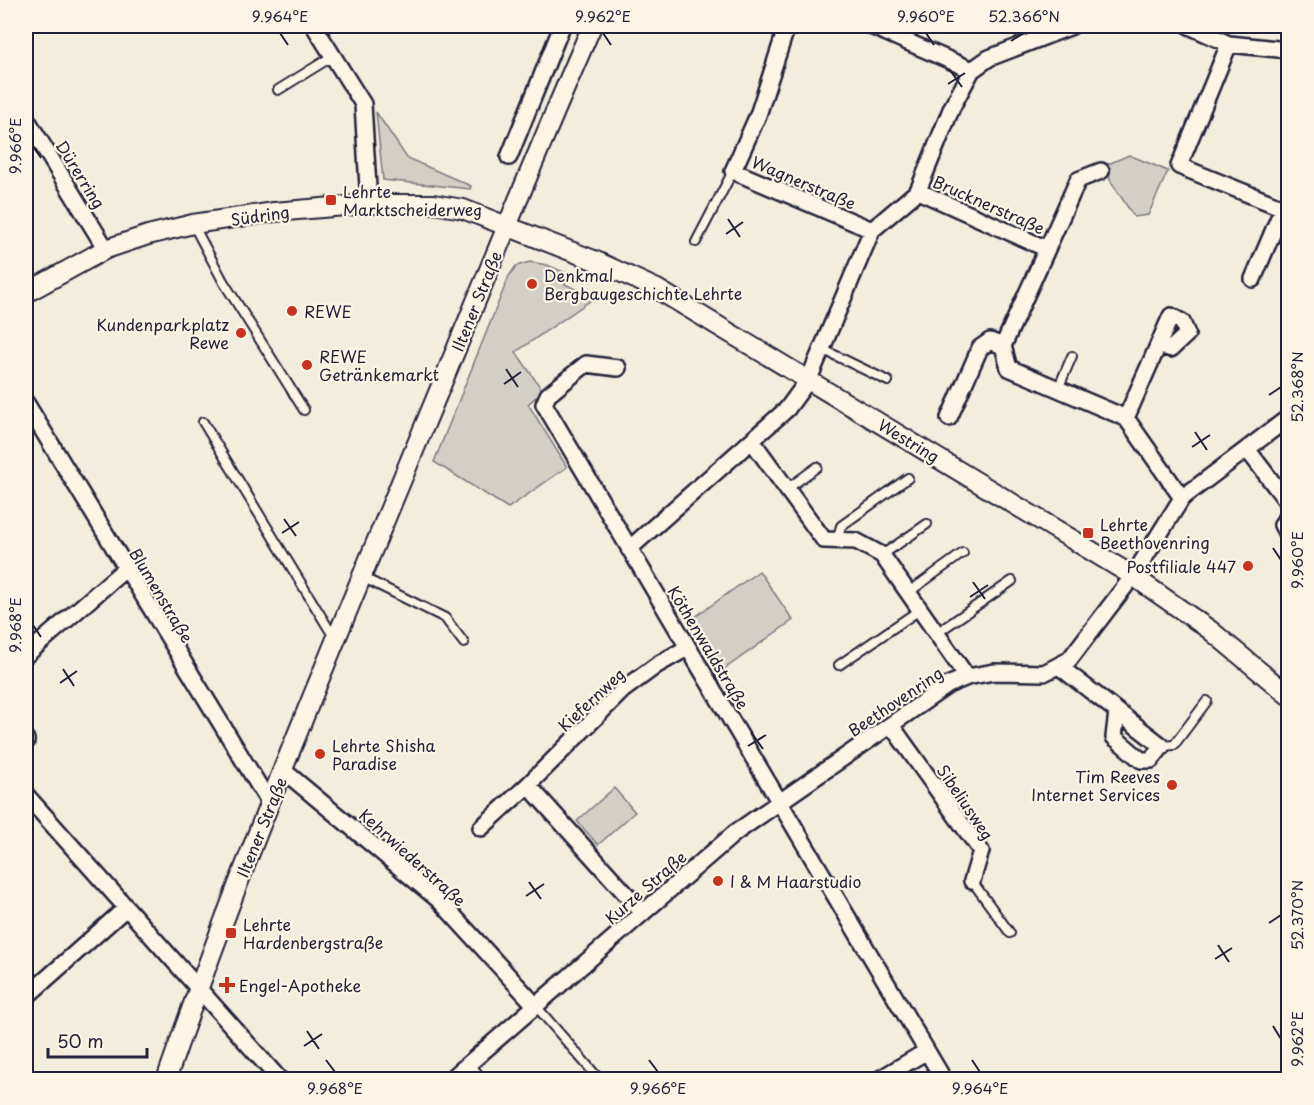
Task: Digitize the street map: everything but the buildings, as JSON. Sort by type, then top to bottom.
[{"type":"street","points":[[509,157],[562,26]]},
{"type":"street","name":"Iltener Straße","points":[[166,1080],[197,989],[336,640],[506,226],[592,26]]},
{"type":"street","name":"Wagnerstraße","points":[[787,26],[758,115],[733,171],[872,230]]},
{"type":"street","points":[[871,26],[972,70]]},
{"type":"street","points":[[629,549],[787,409],[809,380],[872,230],[918,191],[952,107],[972,70],[989,58],[1048,30],[1072,26]]},
{"type":"street","points":[[1189,26],[1229,44],[1288,50]]},
{"type":"street","points":[[318,28],[363,104],[369,204]]},
{"type":"street","points":[[1229,44],[1179,166],[1283,208],[1253,279]]},
{"type":"street","name":"Dürerring","points":[[26,118],[106,249]]},
{"type":"street","name":"Brucknerstraße","points":[[1003,346],[1078,180],[1101,171]]},
{"type":"street","name":"Brucknerstraße","points":[[918,191],[1047,249]]},
{"type":"street","name":"Südring","points":[[26,293],[106,249],[193,224],[274,212],[369,204],[433,204],[463,209],[506,226]]},
{"type":"street","name":"Westring","points":[[506,226],[596,261],[657,289],[1133,576],[1210,630],[1288,694]]},
{"type":"street","points":[[949,418],[980,348],[990,342],[1003,346],[1009,368],[1126,418],[1182,498]]},
{"type":"street","points":[[1126,418],[1159,345]]},
{"type":"street","name":"Köthenwaldstraße","points":[[618,368],[586,364],[548,396],[544,404],[687,648],[782,802],[944,1080]]},
{"type":"street","name":"Blumenstraße","points":[[26,403],[270,804]]},
{"type":"street","points":[[1118,712],[1114,737],[1141,760],[1151,760],[1162,746],[1060,667],[1069,660],[1133,576],[1182,498],[1288,418]]},
{"type":"street","points":[[752,441],[824,540],[856,541],[882,555],[967,677]]},
{"type":"street","points":[[1247,449],[1288,503]]},
{"type":"street","points":[[1288,514],[1282,525],[1288,536]]},
{"type":"street","points":[[26,655],[125,569]]},
{"type":"street","name":"Kiefernweg","points":[[481,828],[528,786],[623,690],[657,665],[687,648]]},
{"type":"street","name":"Beethovenring","points":[[782,802],[948,685],[967,677],[993,672],[1044,673],[1060,667]]},
{"type":"street","name":"Sibeliusweg","points":[[891,725],[981,851],[972,881]]},
{"type":"street","name":"Kehrwiederstraße","points":[[284,771],[440,901],[535,1005]]},
{"type":"street","points":[[528,786],[643,913]]},
{"type":"street","name":"Kurze Straße","points":[[450,1080],[735,833],[782,802]]},
{"type":"street","points":[[29,805],[126,908],[280,1080]]},
{"type":"street","points":[[26,997],[126,908]]},
{"type":"street","points":[[878,1080],[927,1051]]},
{"type":"lane","points":[[278,90],[333,56]]},
{"type":"lane","points":[[696,242],[733,171]]},
{"type":"lane","points":[[193,224],[223,281],[304,410]]},
{"type":"lane","points":[[822,349],[888,381]]},
{"type":"lane","points":[[1058,390],[1072,356]]},
{"type":"lane","points":[[203,422],[336,640]]},
{"type":"lane","points":[[787,489],[817,467]]},
{"type":"lane","points":[[837,540],[841,526],[908,478]]},
{"type":"lane","points":[[882,555],[927,524]]},
{"type":"lane","points":[[909,592],[963,553]]},
{"type":"lane","points":[[362,577],[445,618],[464,643]]},
{"type":"lane","points":[[937,633],[1012,581]]},
{"type":"lane","points":[[839,665],[921,609]]},
{"type":"lane","points":[[1162,746],[1174,745],[1207,701]]},
{"type":"lane","name":"Sibeliusweg","points":[[972,881],[1010,933]]},
{"type":"lane","points":[[535,1005],[600,1080]]},
{"type":"lane","points":[[469,1063],[483,1080]]},
{"type":"shaded area","points":[[376,112],[407,158],[471,186],[470,189],[383,180]]},
{"type":"shaded area","points":[[1129,155],[1168,171],[1148,215],[1134,217],[1110,180],[1108,164]]},
{"type":"shaded area","points":[[530,262],[547,265],[568,274],[565,284],[594,298],[516,352],[543,391],[528,404],[567,467],[508,508],[434,462],[509,276],[516,266]]},
{"type":"shaded area","points":[[759,571],[793,620],[723,670],[691,620]]},
{"type":"shaded area","points":[[614,788],[635,812],[598,845],[577,821]]},
{"type":"place","name":"Lehrte Marktscheiderweg","points":[[331,200]]},
{"type":"place","name":"Denkmal Bergbaugeschichte Lehrte","points":[[532,284]]},
{"type":"place","name":"REWE","points":[[292,311]]},
{"type":"place","name":"Kundenparkplatz Rewe","points":[[241,333]]},
{"type":"place","name":"REWE Getränkemarkt","points":[[307,365]]},
{"type":"place","name":"Lehrte Beethovenring","points":[[1088,533]]},
{"type":"place","name":"Postfiliale 447","points":[[1248,566]]},
{"type":"place","name":"Lehrte Shisha Paradise","points":[[320,754]]},
{"type":"place","name":"Tim Reeves Internet Services","points":[[1172,785]]},
{"type":"place","name":"I & M Haarstudio","points":[[718,881]]},
{"type":"place","name":"Lehrte Hardenbergstraße","points":[[231,933]]},
{"type":"place","name":"Engel-Apotheke","points":[[227,985]]}]
